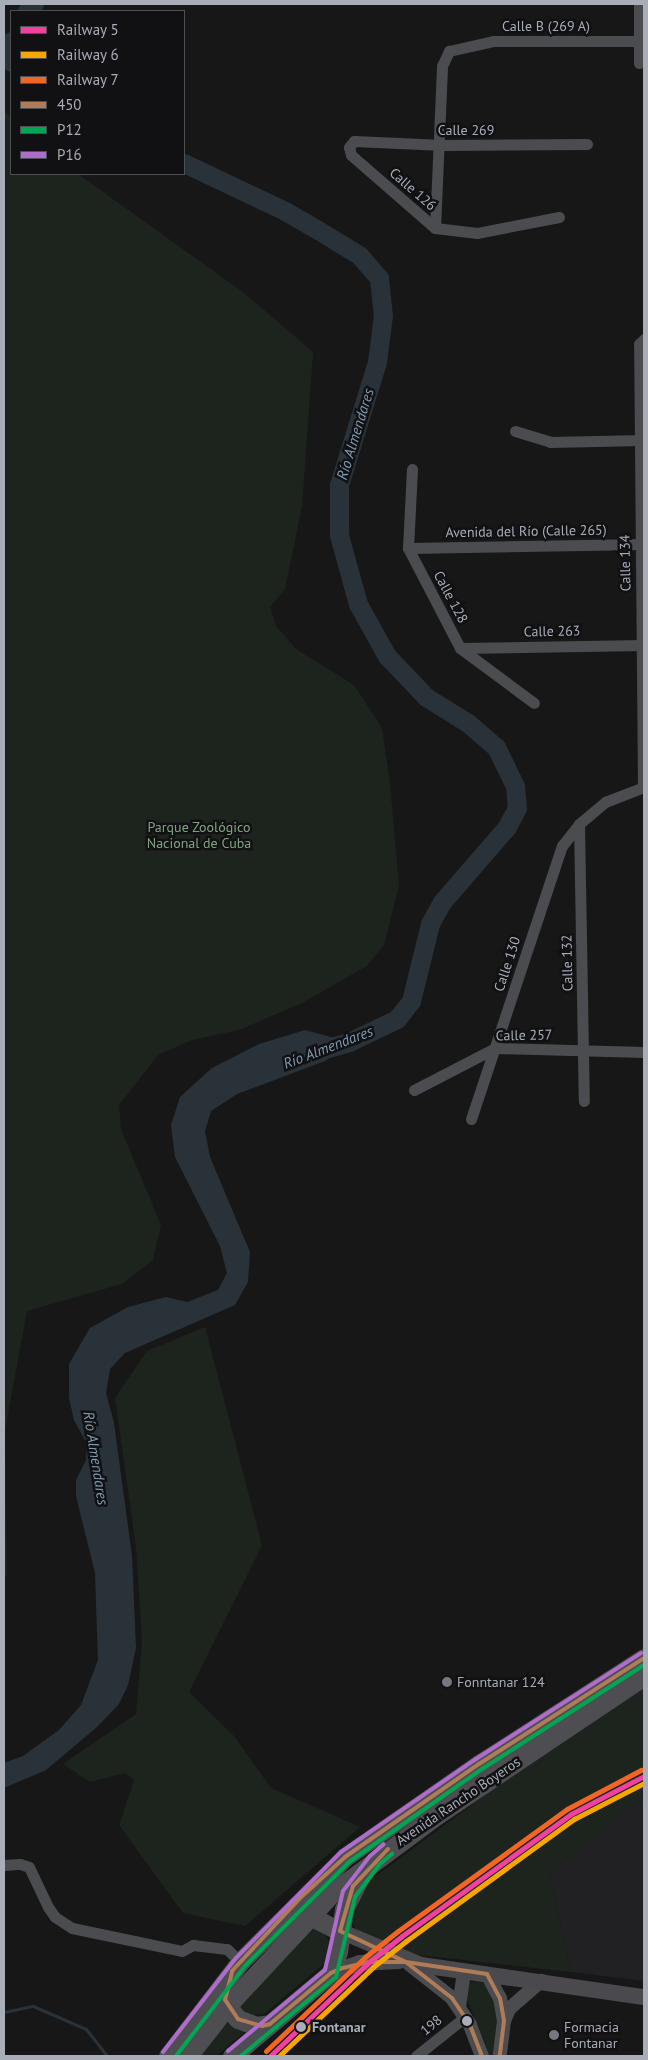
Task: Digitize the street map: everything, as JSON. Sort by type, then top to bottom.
[{"type":"highway","name":"Avenida Rancho Boyeros","points":[[168,2056],[236,1966],[328,1872],[366,1841],[644,1658]]},
{"type":"highway","name":"Avenida Rancho Boyeros","points":[[188,2056],[227,2006],[308,1915],[375,1860],[644,1676]]},
{"type":"highway","points":[[232,2056],[331,1973],[349,1894],[375,1860]]},
{"type":"highway","points":[[283,1917],[308,1915],[340,1931]]},
{"type":"highway","points":[[236,1966],[225,1994],[227,2006],[243,2022],[256,2026],[270,2024]]},
{"type":"main road","points":[[340,1931],[406,1962]]},
{"type":"main road","points":[[331,1973],[360,1963],[406,1962],[644,1997]]},
{"type":"street","points":[[638,4],[641,41],[639,63]]},
{"type":"street","name":"Calle B (269 A)","points":[[436,145],[442,66],[449,52],[493,41],[641,41]]},
{"type":"street","name":"Calle 269","points":[[349,147],[354,141],[436,145],[587,144]]},
{"type":"street","points":[[435,228],[436,145]]},
{"type":"street","name":"Calle 126","points":[[349,147],[351,155],[435,228],[476,233],[559,218]]},
{"type":"street","name":"Calle 134","points":[[643,340],[644,787]]},
{"type":"street","points":[[515,431],[550,442],[642,440]]},
{"type":"street","points":[[408,548],[412,469]]},
{"type":"street","name":"Avenida del Río (Calle 265)","points":[[408,548],[642,544]]},
{"type":"street","name":"Calle 128","points":[[408,548],[460,648],[534,703]]},
{"type":"street","name":"Calle 263","points":[[460,648],[643,645]]},
{"type":"street","name":"Calle 130","points":[[472,1119],[562,846],[579,824],[605,802],[644,787]]},
{"type":"street","name":"Calle 132","points":[[579,824],[584,1101]]},
{"type":"street","name":"Calle 257","points":[[414,1090],[495,1048],[644,1052]]},
{"type":"street","points":[[4,1865],[20,1864],[29,1867],[48,1907],[55,1917],[72,1928],[182,1951],[193,1945],[227,1949],[236,1966]]},
{"type":"street","points":[[406,1962],[444,1989],[462,2012],[482,2056]]},
{"type":"street","points":[[462,2012],[464,1971]]},
{"type":"street","points":[[487,1974],[500,1998],[504,2021]]},
{"type":"street","points":[[500,2056],[504,2021],[509,2009],[541,1981]]},
{"type":"street","name":"198","points":[[416,2056],[462,2012]]},
{"type":"shaded area","points":[[644,1798],[644,1981],[571,1972],[549,1872]]},
{"type":"green space","name":"Parque Zoológico Nacional de Cuba","points":[[4,110],[10,118],[10,175],[79,175],[243,292],[313,352],[302,506],[285,589],[270,607],[276,626],[296,649],[354,685],[382,728],[390,783],[399,885],[384,945],[367,966],[302,1003],[239,1030],[192,1040],[158,1055],[119,1105],[121,1129],[161,1225],[153,1260],[122,1284],[27,1311],[5,1430],[7,1573],[4,1581]]},
{"type":"green space","points":[[205,1327],[262,1545],[189,1692],[234,1736],[271,1788],[360,1827],[245,1926],[183,1913],[119,1825],[134,1780],[125,1773],[90,1782],[63,1764],[136,1714],[142,1641],[136,1547],[115,1398],[147,1351]]},
{"type":"green space","points":[[644,1687],[644,1798],[549,1872],[571,1972],[401,1953],[357,1932],[352,1922],[353,1910],[364,1885],[504,1781]]},
{"type":"green space","points":[[310,1922],[322,1929],[329,1941],[325,1963],[264,2014],[249,2015],[236,2007]]},
{"type":"green space","points":[[476,1981],[484,1983],[494,1993],[500,2014],[494,2056],[488,2056],[486,2044],[464,1993],[467,1983]]},
{"type":"green space","points":[[222,2017],[247,2030],[216,2056],[192,2056]]},
{"type":"water","points":[[305,1030],[349,1042],[325,1061],[237,1094],[211,1111],[205,1131],[210,1157],[250,1252],[248,1282],[235,1305],[125,1353],[110,1369],[106,1393],[114,1423],[132,1556],[136,1648],[128,1685],[119,1704],[97,1727],[46,1770],[4,1788],[4,1763],[23,1756],[59,1730],[81,1705],[98,1660],[95,1573],[76,1496],[76,1480],[86,1460],[87,1444],[74,1420],[69,1398],[69,1364],[90,1328],[128,1307],[166,1297],[187,1302],[218,1290],[227,1273],[220,1246],[175,1157],[171,1125],[180,1097],[212,1068],[259,1044]]},
{"type":"waterway","name":"Río Almendares","points":[[28,10],[34,4]]},
{"type":"waterway","name":"Río Almendares","points":[[10,43],[8,47],[10,57]]},
{"type":"waterway","name":"Río Almendares","points":[[185,163],[285,211],[318,230],[359,255],[379,278],[383,315],[377,362],[339,485],[339,535],[358,604],[387,656],[426,697],[468,723],[496,747],[515,786],[517,808],[507,827],[442,902],[430,924],[411,1001],[397,1019],[349,1042],[325,1049]]},
{"type":"waterway","points":[[4,2012],[33,2006],[86,2029],[107,2056]]},
{"type":"rail line","name":"7","points":[[266,2051],[365,1957],[398,1931],[567,1809],[641,1770]]},
{"type":"rail line","name":"5","points":[[270,2056],[369,1962],[402,1936],[571,1814],[644,1776]]},
{"type":"rail line","name":"6","points":[[279,2056],[373,1967],[406,1941],[574,1819],[644,1783]]},
{"type":"transit line","name":"P16","points":[[163,2052],[236,1958],[341,1852],[476,1759],[641,1653]]},
{"type":"transit line","name":"450","points":[[406,1962],[369,1962],[342,1968],[331,1973],[270,2024],[262,2026],[238,2019],[225,2000],[232,1971],[300,1898],[345,1857],[479,1764],[644,1658]]},
{"type":"transit line","name":"P12","points":[[176,2056],[245,1966],[349,1862],[482,1769],[644,1665]]},
{"type":"transit line","name":"P16","points":[[228,2051],[325,1970],[343,1891],[370,1856],[384,1844]]},
{"type":"transit line","name":"450","points":[[388,1849],[353,1886],[340,1931],[406,1962],[487,1974],[500,1998],[504,2021],[500,2056]]},
{"type":"transit line","name":"P12","points":[[241,2056],[336,1977],[355,1897],[380,1864],[392,1854]]},
{"type":"transit line","name":"450","points":[[407,1963],[452,1998],[470,2025],[482,2056]]},
{"type":"place","name":"Fonntanar 124","points":[[447,1682]]},
{"type":"place","name":"Fontanar","points":[[301,2027]]},
{"type":"place","name":"Formacia Fontanar","points":[[554,2035]]}]
